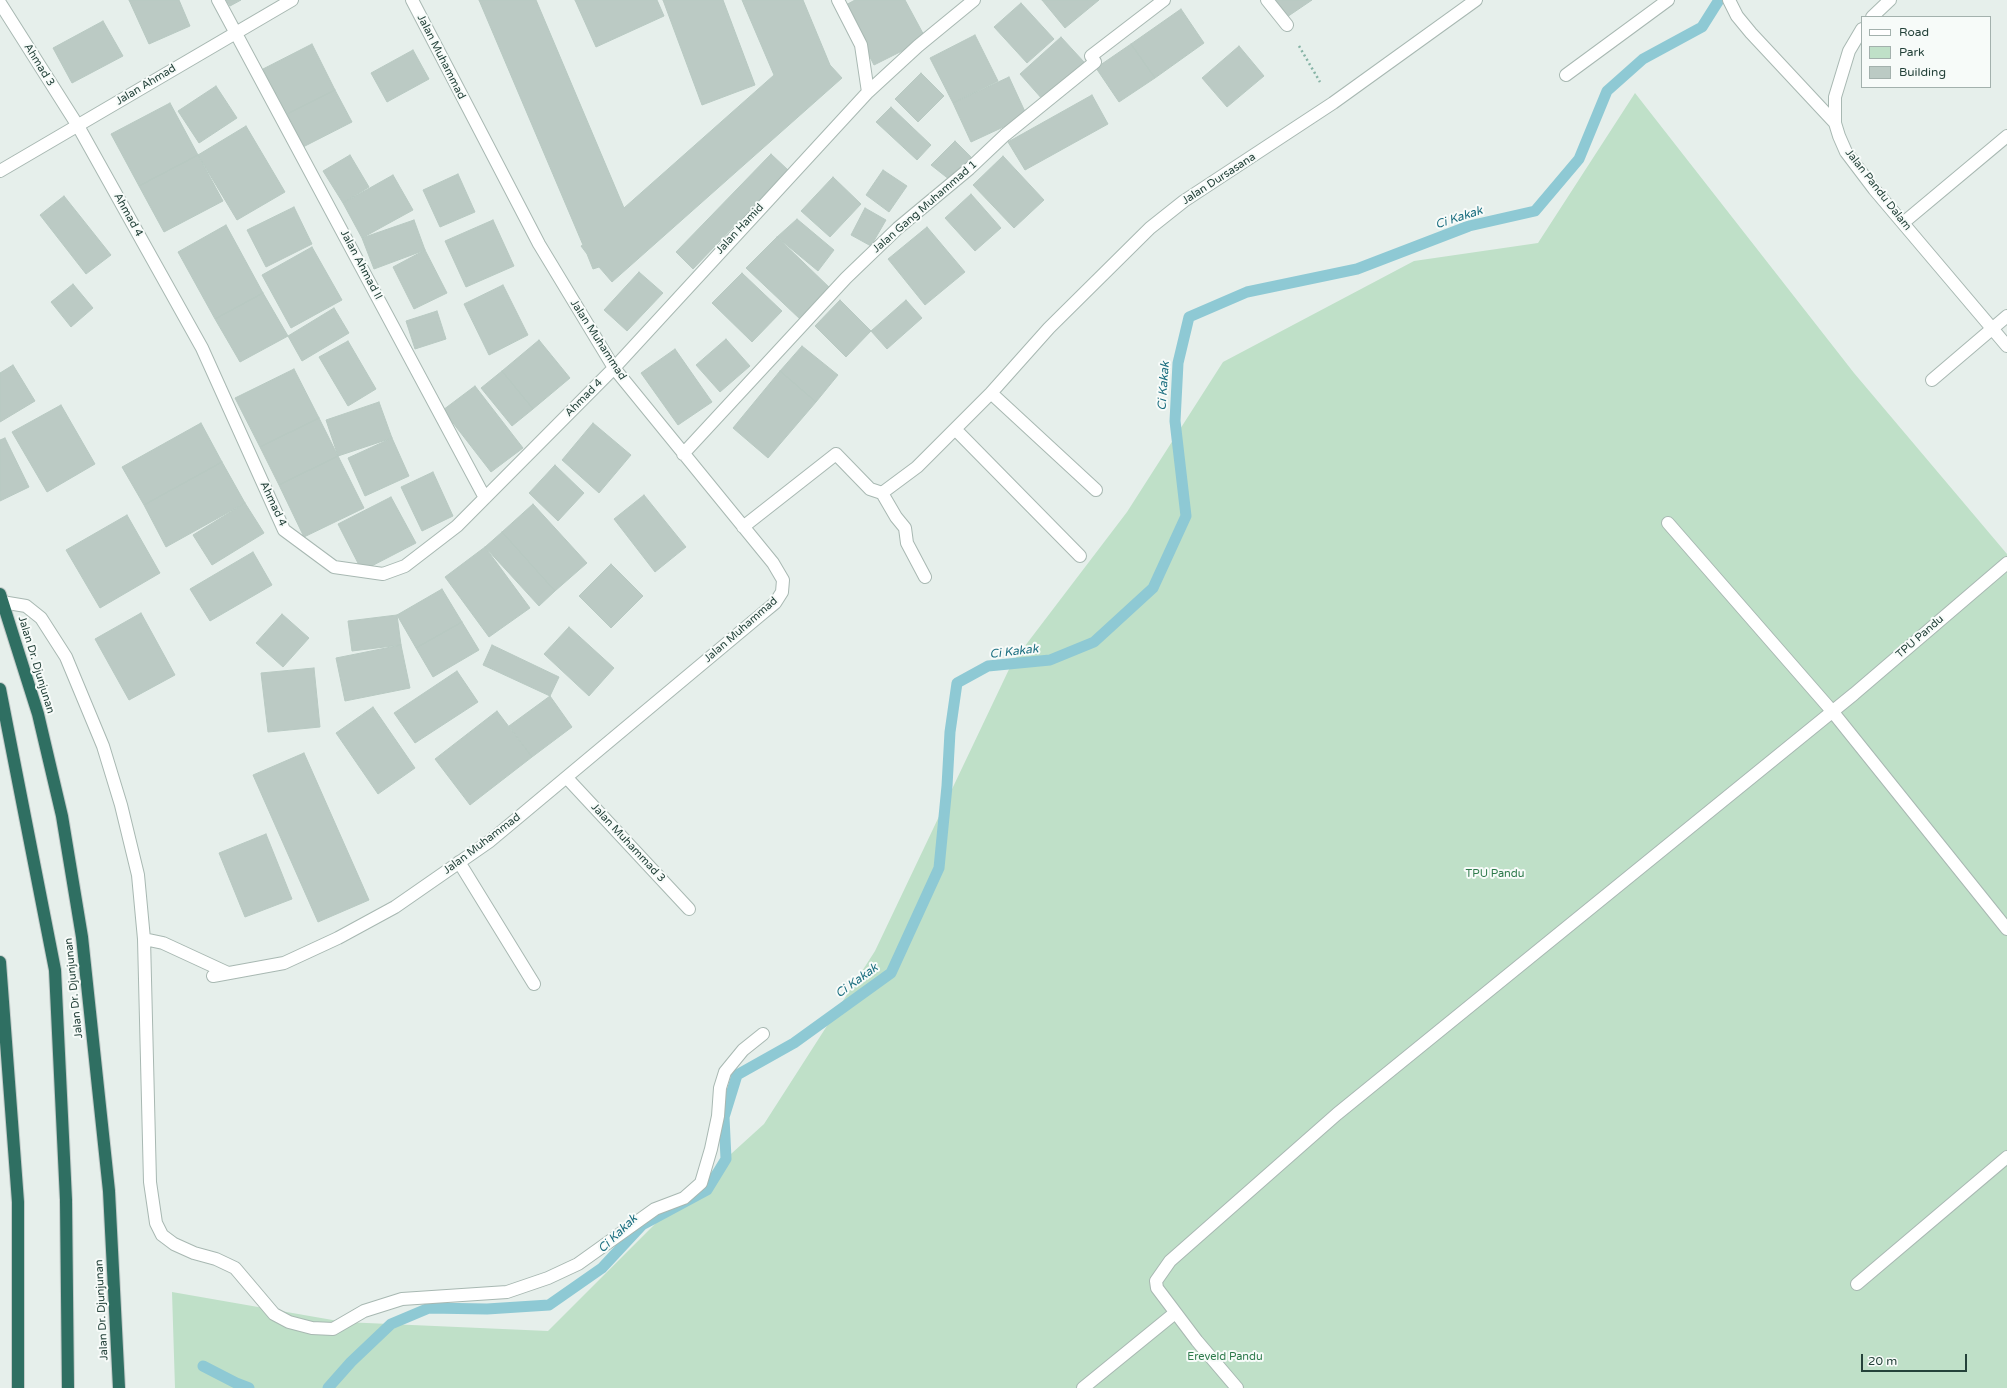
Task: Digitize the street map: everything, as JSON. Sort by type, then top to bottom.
[{"type":"highway","name":"Jalan Dr. Djunjunan","points":[[1,598],[38,714],[62,816],[82,937],[109,1191],[119,1388]]},
{"type":"highway","points":[[0,689],[55,970],[66,1200],[68,1388]]},
{"type":"highway","points":[[0,962],[18,1202],[18,1388]]},
{"type":"street","name":"Jalan Ahmad II","points":[[218,0],[485,498]]},
{"type":"street","name":"Jalan Ahmad","points":[[0,171],[292,0]]},
{"type":"street","name":"Jalan Muhammad","points":[[213,976],[284,963],[338,938],[395,907],[490,841],[774,603],[782,592],[783,580],[773,563],[614,368],[539,244],[412,0]]},
{"type":"street","points":[[838,0],[862,45],[868,92]]},
{"type":"street","name":"Jalan Hamid","points":[[614,368],[868,92],[974,0]]},
{"type":"street","name":"Jalan Gang Muhammad 1","points":[[683,454],[846,278],[898,228],[969,169],[1005,135],[1095,62],[1091,56],[1164,0]]},
{"type":"street","points":[[1267,0],[1287,25]]},
{"type":"street","name":"Jalan Dursasana","points":[[882,493],[917,467],[991,393],[1050,328],[1150,228],[1184,201],[1333,103],[1476,0]]},
{"type":"street","points":[[1566,75],[1668,0]]},
{"type":"street","points":[[1729,0],[1737,16],[1751,33],[1835,123]]},
{"type":"street","points":[[1873,16],[1890,0]]},
{"type":"street","name":"Ahmad 3","points":[[0,3],[78,126]]},
{"type":"street","name":"Jalan Pandu Dalam","points":[[1861,31],[1849,50],[1835,97],[1835,123],[1846,152],[1903,223],[2007,346]]},
{"type":"street","name":"Ahmad 4","points":[[78,126],[202,348],[284,530],[334,567],[383,574],[405,566],[457,526],[614,368]]},
{"type":"street","points":[[1903,223],[2007,136]]},
{"type":"street","points":[[1932,380],[2007,316]]},
{"type":"street","points":[[991,393],[1096,490]]},
{"type":"street","points":[[955,429],[1080,556]]},
{"type":"street","points":[[743,528],[836,454],[870,489],[882,493],[896,517],[905,528],[907,543],[925,577]]},
{"type":"street","points":[[1668,523],[1832,711],[2007,929]]},
{"type":"street","name":"TPU Pandu","points":[[1174,1313],[1157,1288],[1156,1281],[1164,1268],[1187,1245],[1337,1114],[1832,711],[2007,563]]},
{"type":"street","points":[[1,598],[26,606],[41,618],[66,657],[103,746],[122,805],[138,875],[144,940],[150,1182],[156,1223],[162,1235],[174,1244],[236,1268],[274,1314],[289,1322],[312,1328],[333,1329],[364,1311],[402,1299],[507,1292],[548,1278],[578,1264],[655,1209],[684,1198],[701,1183],[711,1149],[718,1116],[720,1088],[725,1072],[743,1050],[763,1034]]},
{"type":"street","name":"Jalan Muhammad 3","points":[[566,778],[689,909]]},
{"type":"street","points":[[459,862],[534,984]]},
{"type":"street","points":[[144,940],[162,943],[228,973]]},
{"type":"street","points":[[1857,1284],[2007,1157]]},
{"type":"street","points":[[1082,1388],[1174,1313],[1237,1388]]},
{"type":"path","points":[[1287,25],[1333,103]]},
{"type":"green space","name":"TPU Pandu","points":[[1635,93],[1854,373],[2007,554],[2007,1388],[175,1388],[172,1292],[344,1322],[548,1331],[667,1212],[764,1124],[875,951],[1012,663],[1127,512],[1223,362],[1414,261],[1538,243]]},
{"type":"building","points":[[129,0],[179,0],[190,26],[149,44]]},
{"type":"building","points":[[226,0],[241,0],[230,6]]},
{"type":"building","points":[[479,0],[536,0],[624,208],[774,75],[742,0],[803,0],[830,65],[842,78],[612,282],[599,267],[593,269],[587,254],[581,246],[583,245]]},
{"type":"building","points":[[575,0],[657,0],[664,16],[596,47]]},
{"type":"building","points":[[663,0],[723,0],[755,85],[702,105]]},
{"type":"building","points":[[855,0],[905,0],[926,39],[874,65],[844,6]]},
{"type":"building","points":[[1042,0],[1099,0],[1065,28]]},
{"type":"building","points":[[1270,0],[1312,0],[1284,19]]},
{"type":"building","points":[[1021,3],[1054,39],[1027,63],[994,27]]},
{"type":"building","points":[[1181,9],[1204,43],[1155,78],[1131,44]]},
{"type":"building","points":[[103,21],[123,56],[72,83],[53,48]]},
{"type":"building","points":[[975,35],[998,81],[953,103],[930,58]]},
{"type":"building","points":[[1061,37],[1084,62],[1043,100],[1020,74]]},
{"type":"building","points":[[312,44],[335,90],[287,114],[263,69]]},
{"type":"building","points":[[1131,44],[1155,78],[1119,102],[1096,68]]},
{"type":"building","points":[[1239,46],[1264,76],[1227,107],[1202,78]]},
{"type":"building","points":[[413,50],[429,79],[387,102],[371,73]]},
{"type":"building","points":[[921,73],[944,96],[918,122],[895,99]]},
{"type":"building","points":[[1009,77],[1027,116],[971,142],[953,103]]},
{"type":"building","points":[[216,86],[237,118],[199,143],[178,111]]},
{"type":"building","points":[[335,90],[352,122],[303,147],[287,114]]},
{"type":"building","points":[[1092,95],[1108,124],[1025,170],[1008,142]]},
{"type":"building","points":[[170,103],[198,155],[139,186],[111,134]]},
{"type":"building","points":[[891,107],[931,145],[917,160],[876,122]]},
{"type":"building","points":[[246,126],[285,192],[237,220],[198,155]]},
{"type":"building","points":[[955,141],[975,161],[950,180],[931,165]]},
{"type":"building","points":[[771,154],[788,170],[693,269],[676,252]]},
{"type":"building","points":[[198,155],[223,201],[164,232],[139,186]]},
{"type":"building","points":[[350,155],[369,187],[343,203],[323,171]]},
{"type":"building","points":[[1003,156],[1044,200],[1014,228],[973,185]]},
{"type":"building","points":[[883,170],[907,186],[889,212],[866,195]]},
{"type":"building","points":[[458,174],[475,212],[440,227],[423,190]]},
{"type":"building","points":[[393,175],[413,210],[362,238],[343,203]]},
{"type":"building","points":[[833,177],[861,204],[830,237],[801,211]]},
{"type":"building","points":[[971,194],[1001,228],[975,251],[945,218]]},
{"type":"building","points":[[64,196],[111,255],[86,274],[40,215]]},
{"type":"building","points":[[294,207],[312,244],[266,267],[247,230]]},
{"type":"building","points":[[865,208],[886,220],[871,246],[851,235]]},
{"type":"building","points":[[797,219],[834,250],[818,271],[777,237]]},
{"type":"building","points":[[414,220],[425,250],[374,269],[362,238]]},
{"type":"building","points":[[493,220],[514,266],[466,287],[445,241]]},
{"type":"building","points":[[226,225],[263,293],[215,319],[178,252]]},
{"type":"building","points":[[927,227],[965,272],[925,305],[888,259]]},
{"type":"building","points":[[777,237],[831,289],[801,320],[746,268]]},
{"type":"building","points":[[312,247],[342,300],[291,328],[262,275]]},
{"type":"building","points":[[425,250],[447,293],[414,309],[393,267]]},
{"type":"building","points":[[639,272],[663,293],[627,331],[604,310]]},
{"type":"building","points":[[742,273],[782,311],[752,342],[712,303]]},
{"type":"building","points":[[73,284],[93,308],[71,327],[51,302]]},
{"type":"building","points":[[503,285],[528,335],[489,355],[464,304]]},
{"type":"building","points":[[263,293],[288,336],[240,362],[215,319]]},
{"type":"building","points":[[840,300],[871,331],[846,357],[815,326]]},
{"type":"building","points":[[906,300],[922,318],[887,349],[871,331]]},
{"type":"building","points":[[334,308],[349,333],[302,361],[288,336]]},
{"type":"building","points":[[437,311],[446,339],[415,349],[406,321]]},
{"type":"building","points":[[726,339],[750,366],[720,392],[696,365]]},
{"type":"building","points":[[539,340],[570,378],[533,409],[502,371]]},
{"type":"building","points":[[348,341],[376,389],[348,406],[319,357]]},
{"type":"building","points":[[802,346],[838,375],[816,402],[780,371]]},
{"type":"building","points":[[675,349],[712,402],[678,425],[641,373]]},
{"type":"building","points":[[13,365],[35,401],[0,422],[0,373]]},
{"type":"building","points":[[294,369],[319,418],[260,447],[235,398]]},
{"type":"building","points":[[502,371],[533,409],[512,426],[481,388]]},
{"type":"building","points":[[780,371],[816,402],[768,458],[733,428]]},
{"type":"building","points":[[475,386],[523,448],[491,472],[443,410]]},
{"type":"building","points":[[379,402],[392,438],[338,456],[326,420]]},
{"type":"building","points":[[61,405],[95,464],[47,492],[12,432]]},
{"type":"building","points":[[319,418],[338,456],[279,485],[260,447]]},
{"type":"building","points":[[201,423],[222,462],[144,505],[122,467]]},
{"type":"building","points":[[593,423],[631,455],[599,493],[562,460]]},
{"type":"building","points":[[5,438],[29,487],[0,501],[0,440]]},
{"type":"building","points":[[392,438],[409,476],[365,496],[348,458]]},
{"type":"building","points":[[338,456],[364,508],[304,537],[279,485]]},
{"type":"building","points":[[222,462],[245,503],[166,547],[144,505]]},
{"type":"building","points":[[555,465],[584,493],[558,521],[529,493]]},
{"type":"building","points":[[433,472],[453,516],[422,531],[401,487]]},
{"type":"building","points":[[644,495],[686,547],[655,572],[614,519]]},
{"type":"building","points":[[391,497],[416,543],[362,571],[338,524]]},
{"type":"building","points":[[245,503],[264,533],[212,565],[193,535]]},
{"type":"building","points":[[533,504],[587,563],[555,591],[502,532]]},
{"type":"building","points":[[127,515],[160,573],[100,608],[66,550]]},
{"type":"building","points":[[502,532],[555,591],[539,606],[485,547]]},
{"type":"building","points":[[485,547],[530,608],[489,637],[445,577]]},
{"type":"building","points":[[253,552],[272,585],[210,621],[190,589]]},
{"type":"building","points":[[611,564],[643,596],[611,628],[579,596]]},
{"type":"building","points":[[442,589],[462,622],[416,648],[397,615]]},
{"type":"building","points":[[141,613],[175,675],[129,700],[95,639]]},
{"type":"building","points":[[282,614],[309,638],[283,667],[256,643]]},
{"type":"building","points":[[397,615],[401,645],[352,651],[348,621]]},
{"type":"building","points":[[462,622],[479,650],[433,677],[416,648]]},
{"type":"building","points":[[569,627],[614,668],[589,696],[544,654]]},
{"type":"building","points":[[401,645],[410,688],[345,701],[336,658]]},
{"type":"building","points":[[492,645],[559,677],[550,696],[483,665]]},
{"type":"building","points":[[314,668],[320,727],[268,732],[261,673]]},
{"type":"building","points":[[457,671],[478,702],[415,743],[394,713]]},
{"type":"building","points":[[550,696],[572,727],[532,757],[509,726]]},
{"type":"building","points":[[373,707],[415,768],[378,794],[336,733]]},
{"type":"building","points":[[497,711],[532,757],[470,805],[435,759]]},
{"type":"building","points":[[304,753],[369,900],[318,922],[253,775]]},
{"type":"building","points":[[266,834],[292,899],[245,917],[219,853]]},
{"type":"waterway","name":"Ci Kakak","points":[[328,1388],[351,1362],[391,1324],[429,1308],[487,1309],[549,1305],[602,1268],[642,1225],[707,1190],[726,1159],[724,1117],[737,1075],[794,1043],[891,973],[939,868],[947,786],[950,732],[957,683],[988,666],[1050,660],[1094,642],[1153,588],[1186,516],[1175,421],[1178,363],[1189,317],[1247,292],[1357,269],[1469,226],[1535,211],[1579,159],[1607,91],[1643,59],[1702,27],[1719,0]]},
{"type":"waterway","name":"Ci Kakak","points":[[203,1366],[249,1388]]},
{"type":"park label","name":"Ereveld Pandu","points":[[1225,1357]]}]
